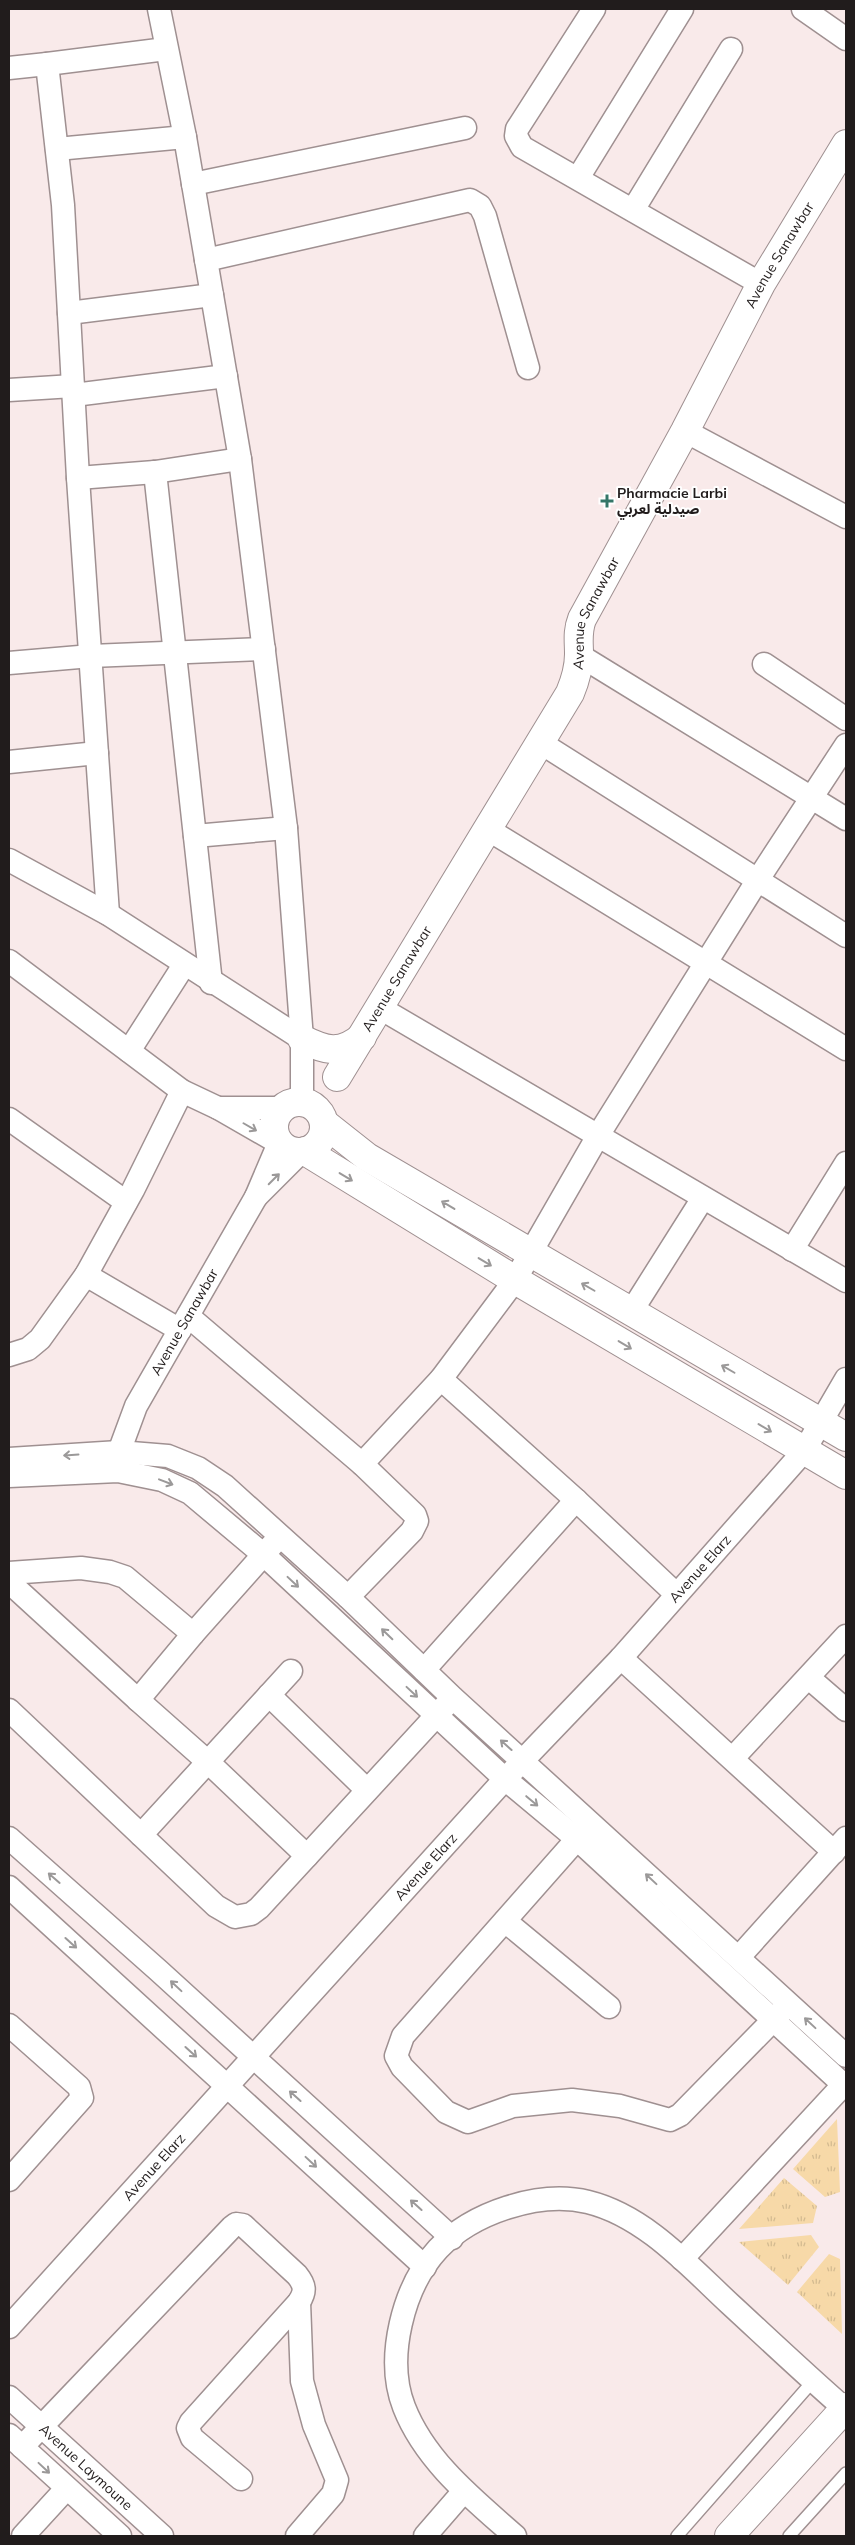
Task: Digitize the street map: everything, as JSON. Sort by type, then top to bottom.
[{"type":"street","points":[[160,9],[166,50],[185,137],[240,459],[286,828],[307,1110],[322,1137],[318,1144],[295,1148]]},
{"type":"street","points":[[594,9],[517,129],[516,136],[522,146],[762,284]]},
{"type":"street","points":[[578,178],[682,9]]},
{"type":"street","points":[[803,9],[846,38]]},
{"type":"street","points":[[633,210],[731,49]]},
{"type":"street","points":[[9,68],[166,50]]},
{"type":"street","points":[[47,64],[63,205],[78,478],[108,914]]},
{"type":"street","points":[[193,184],[465,128]]},
{"type":"street","points":[[57,149],[185,137]]},
{"type":"street","name":"Avenue Sanawbar","points":[[307,1110],[324,1103],[337,1077],[489,830],[570,693],[576,677],[579,655],[577,633],[582,619],[762,284],[846,144]]},
{"type":"street","points":[[206,260],[470,200],[480,206],[485,216],[528,368]]},
{"type":"street","points":[[69,313],[212,295]]},
{"type":"street","points":[[9,390],[73,390],[226,376]]},
{"type":"street","points":[[684,431],[846,517]]},
{"type":"street","points":[[78,478],[155,472],[240,459]]},
{"type":"street","points":[[155,472],[211,982]]},
{"type":"street","points":[[9,663],[91,656],[264,649]]},
{"type":"street","points":[[579,655],[846,819]]},
{"type":"street","points":[[764,664],[846,719]]},
{"type":"street","points":[[541,743],[846,936]]},
{"type":"street","points":[[362,1464],[441,1379],[515,1280],[599,1134],[757,881],[846,745]]},
{"type":"street","points":[[9,762],[97,753]]},
{"type":"street","points":[[195,836],[286,828]]},
{"type":"street","points":[[489,830],[846,1049]]},
{"type":"street","points":[[9,860],[108,914],[184,965],[319,1048],[333,1050],[350,1047],[362,1037]]},
{"type":"street","points":[[9,960],[182,1091],[295,1148],[846,1475]]},
{"type":"street","points":[[129,1051],[184,965]]},
{"type":"street","points":[[380,1008],[599,1134],[703,1198],[846,1281]]},
{"type":"street","points":[[9,1355],[28,1349],[40,1339],[86,1275],[126,1202],[182,1091]]},
{"type":"street","points":[[218,1108],[307,1110],[367,1156],[531,1255],[846,1437]]},
{"type":"street","points":[[295,1148],[274,1129],[274,1122],[307,1110]]},
{"type":"street","points":[[9,1119],[126,1202]]},
{"type":"street","name":"Avenue Sanawbar","points":[[119,1461],[136,1406],[256,1197],[295,1148]]},
{"type":"street","points":[[792,1250],[846,1163]]},
{"type":"street","points":[[631,1312],[703,1198]]},
{"type":"street","points":[[86,1275],[184,1323],[362,1464],[411,1510],[416,1521],[412,1531],[348,1597]]},
{"type":"street","points":[[441,1379],[576,1500],[676,1594]]},
{"type":"street","name":"Avenue Elarz","points":[[9,2327],[505,1779],[621,1658],[804,1451],[846,1380]]},
{"type":"street","points":[[9,1476],[168,1456],[198,1468],[225,1486],[348,1597],[453,1698],[524,1761],[673,1912],[782,2011],[846,2056]]},
{"type":"street","points":[[9,1459],[119,1461],[190,1493],[264,1555],[505,1779],[577,1839],[673,1912],[739,1957],[782,2011],[845,2084],[682,2259]]},
{"type":"street","points":[[424,1670],[576,1500]]},
{"type":"street","points":[[138,1700],[193,1634],[280,1536]]},
{"type":"street","points":[[9,1573],[81,1568],[110,1572],[125,1577],[193,1634]]},
{"type":"street","points":[[9,1582],[208,1762],[307,1856]]},
{"type":"street","points":[[733,1758],[846,1636]]},
{"type":"street","points":[[621,1658],[733,1758],[840,1845],[739,1957]]},
{"type":"street","points":[[141,1835],[291,1672]]},
{"type":"street","points":[[809,1678],[846,1710]]},
{"type":"street","points":[[270,1695],[367,1790]]},
{"type":"street","points":[[9,1710],[216,1906],[236,1917],[251,1914],[259,1908],[453,1698]]},
{"type":"street","points":[[9,1838],[160,1971],[452,2238]]},
{"type":"street","points":[[577,1839],[403,2036],[398,2046],[396,2056],[402,2067],[446,2112],[468,2122],[513,2106],[572,2100],[620,2106],[670,2120],[680,2115],[782,2011]]},
{"type":"street","points":[[9,1886],[425,2266]]},
{"type":"street","points":[[505,1921],[609,2007]]},
{"type":"street","points":[[9,2025],[79,2087],[82,2093],[78,2104],[14,2164]]},
{"type":"street","points":[[515,2536],[464,2491],[436,2460],[418,2436],[403,2405],[397,2369],[397,2335],[407,2300],[425,2266],[438,2249],[477,2220],[507,2208],[532,2201],[563,2198],[588,2202],[619,2213],[652,2234],[682,2259],[813,2381],[846,2408],[729,2536]]},
{"type":"street","points":[[15,2441],[41,2427],[236,2224],[242,2225],[250,2230],[300,2279],[304,2290],[299,2302],[191,2422],[188,2428],[192,2438],[241,2479]]},
{"type":"street","points":[[297,2536],[333,2494],[337,2480],[307,2403],[300,2359],[299,2302]]},
{"type":"street","name":"Avenue Laymoune","points":[[9,2397],[162,2536]]},
{"type":"street","name":"Avenue Laymoune","points":[[15,2441],[120,2536]]},
{"type":"street","points":[[23,2536],[66,2489]]},
{"type":"street","points":[[425,2536],[464,2491]]},
{"type":"lane","points":[[677,2536],[813,2381]]},
{"type":"lane","points":[[789,2536],[846,2473]]},
{"type":"green space","points":[[837,2119],[840,2192],[825,2197],[793,2169]]},
{"type":"green space","points":[[784,2178],[817,2206],[813,2223],[739,2229]]},
{"type":"green space","points":[[811,2235],[819,2247],[788,2285],[739,2242]]},
{"type":"green space","points":[[829,2254],[840,2259],[842,2334],[797,2292]]},
{"type":"place","name":"Pharmacie Larbi صيدلية لعربي","points":[[607,501]]}]
